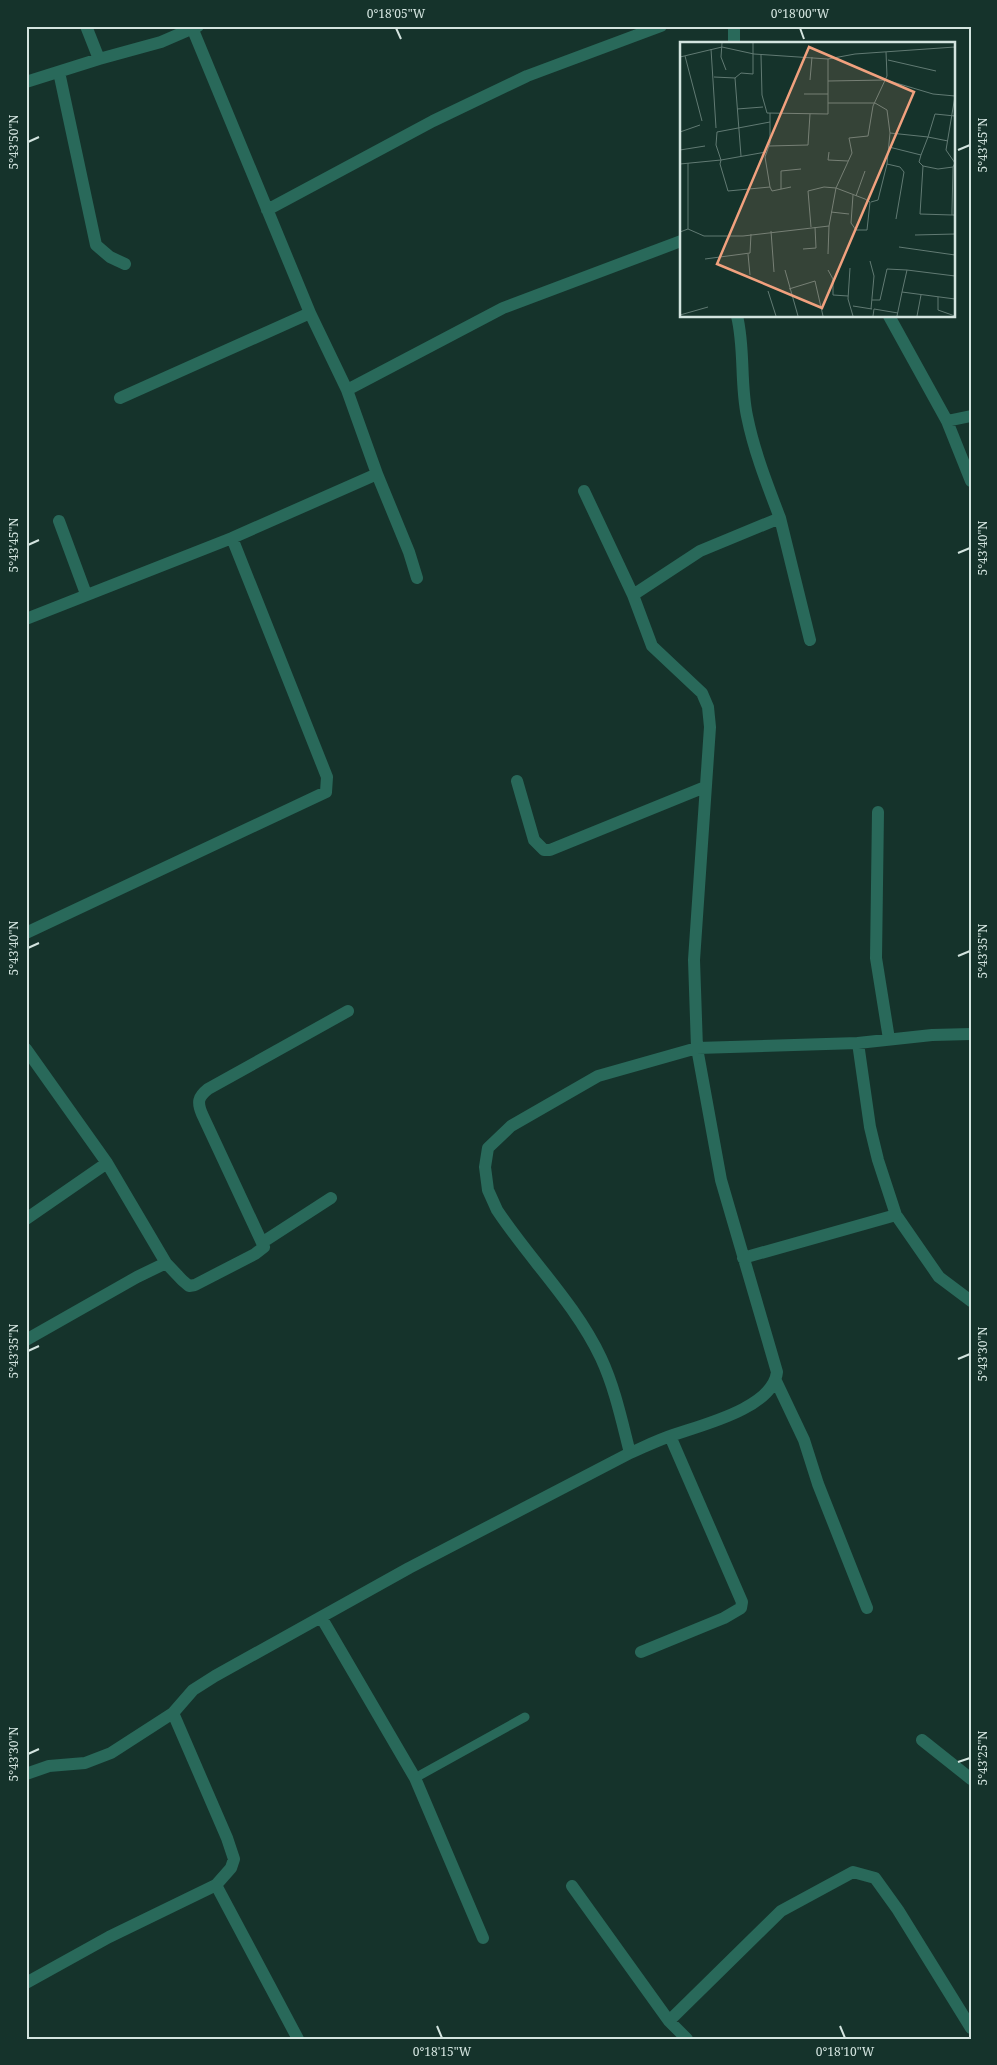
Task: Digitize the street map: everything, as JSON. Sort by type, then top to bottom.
[{"type":"street","points":[[86,26],[99,59]]},
{"type":"street","points":[[267,210],[433,121],[527,76],[661,26]]},
{"type":"street","points":[[734,26],[734,42]]},
{"type":"street","points":[[26,82],[161,42],[195,28],[310,314],[347,390],[377,474],[410,552],[417,578]]},
{"type":"street","points":[[59,72],[96,245],[110,257],[125,264]]},
{"type":"street","points":[[347,390],[503,308],[680,241]]},
{"type":"street","points":[[120,398],[310,314]]},
{"type":"street","points":[[738,318],[741,332],[747,415],[763,477],[780,518],[810,640]]},
{"type":"street","points":[[890,318],[947,421],[971,481]]},
{"type":"street","points":[[947,421],[971,416]]},
{"type":"street","points":[[26,619],[232,538],[377,474]]},
{"type":"street","points":[[584,491],[633,594],[652,646],[702,693],[708,707],[710,727],[694,960],[697,1048],[721,1180],[777,1372],[776,1381],[804,1440],[818,1484],[867,1608]]},
{"type":"street","points":[[633,594],[700,550],[780,518]]},
{"type":"street","points":[[59,521],[86,594]]},
{"type":"street","points":[[26,933],[326,792],[327,777],[232,538]]},
{"type":"street","points":[[517,781],[534,840],[544,850],[550,850],[705,787]]},
{"type":"street","points":[[878,812],[875,950],[889,1039]]},
{"type":"street","points":[[26,1049],[107,1164],[166,1263],[190,1286],[260,1252],[264,1248],[263,1242],[202,1114],[198,1104],[200,1096],[214,1086],[348,1011]]},
{"type":"street","points":[[630,1453],[602,1359],[587,1331],[497,1210],[487,1182],[485,1167],[488,1148],[511,1126],[598,1076],[697,1048],[858,1043],[889,1039],[971,1034]]},
{"type":"street","points":[[858,1043],[870,1127],[896,1215],[939,1277],[971,1302]]},
{"type":"street","points":[[26,1219],[107,1164]]},
{"type":"street","points":[[263,1242],[331,1198]]},
{"type":"street","points":[[743,1258],[896,1215]]},
{"type":"street","points":[[26,1340],[137,1277],[166,1263]]},
{"type":"street","points":[[26,1774],[49,1766],[85,1763],[111,1753],[172,1713],[193,1690],[321,1617],[630,1453],[670,1436],[727,1416],[756,1400],[776,1381]]},
{"type":"street","points":[[641,1652],[724,1618],[741,1608],[742,1602],[670,1436]]},
{"type":"street","points":[[321,1617],[415,1778],[483,1938]]},
{"type":"street","points":[[26,1983],[109,1937],[216,1886],[231,1868],[234,1859],[227,1838],[172,1713]]},
{"type":"street","points":[[922,1740],[971,1779]]},
{"type":"street","points":[[669,2021],[781,1911],[853,1872],[875,1878],[898,1910],[971,2028]]},
{"type":"street","points":[[216,1886],[298,2039]]},
{"type":"street","points":[[572,1886],[669,2021],[688,2039]]},
{"type":"lane","points":[[415,1778],[525,1717]]}]
